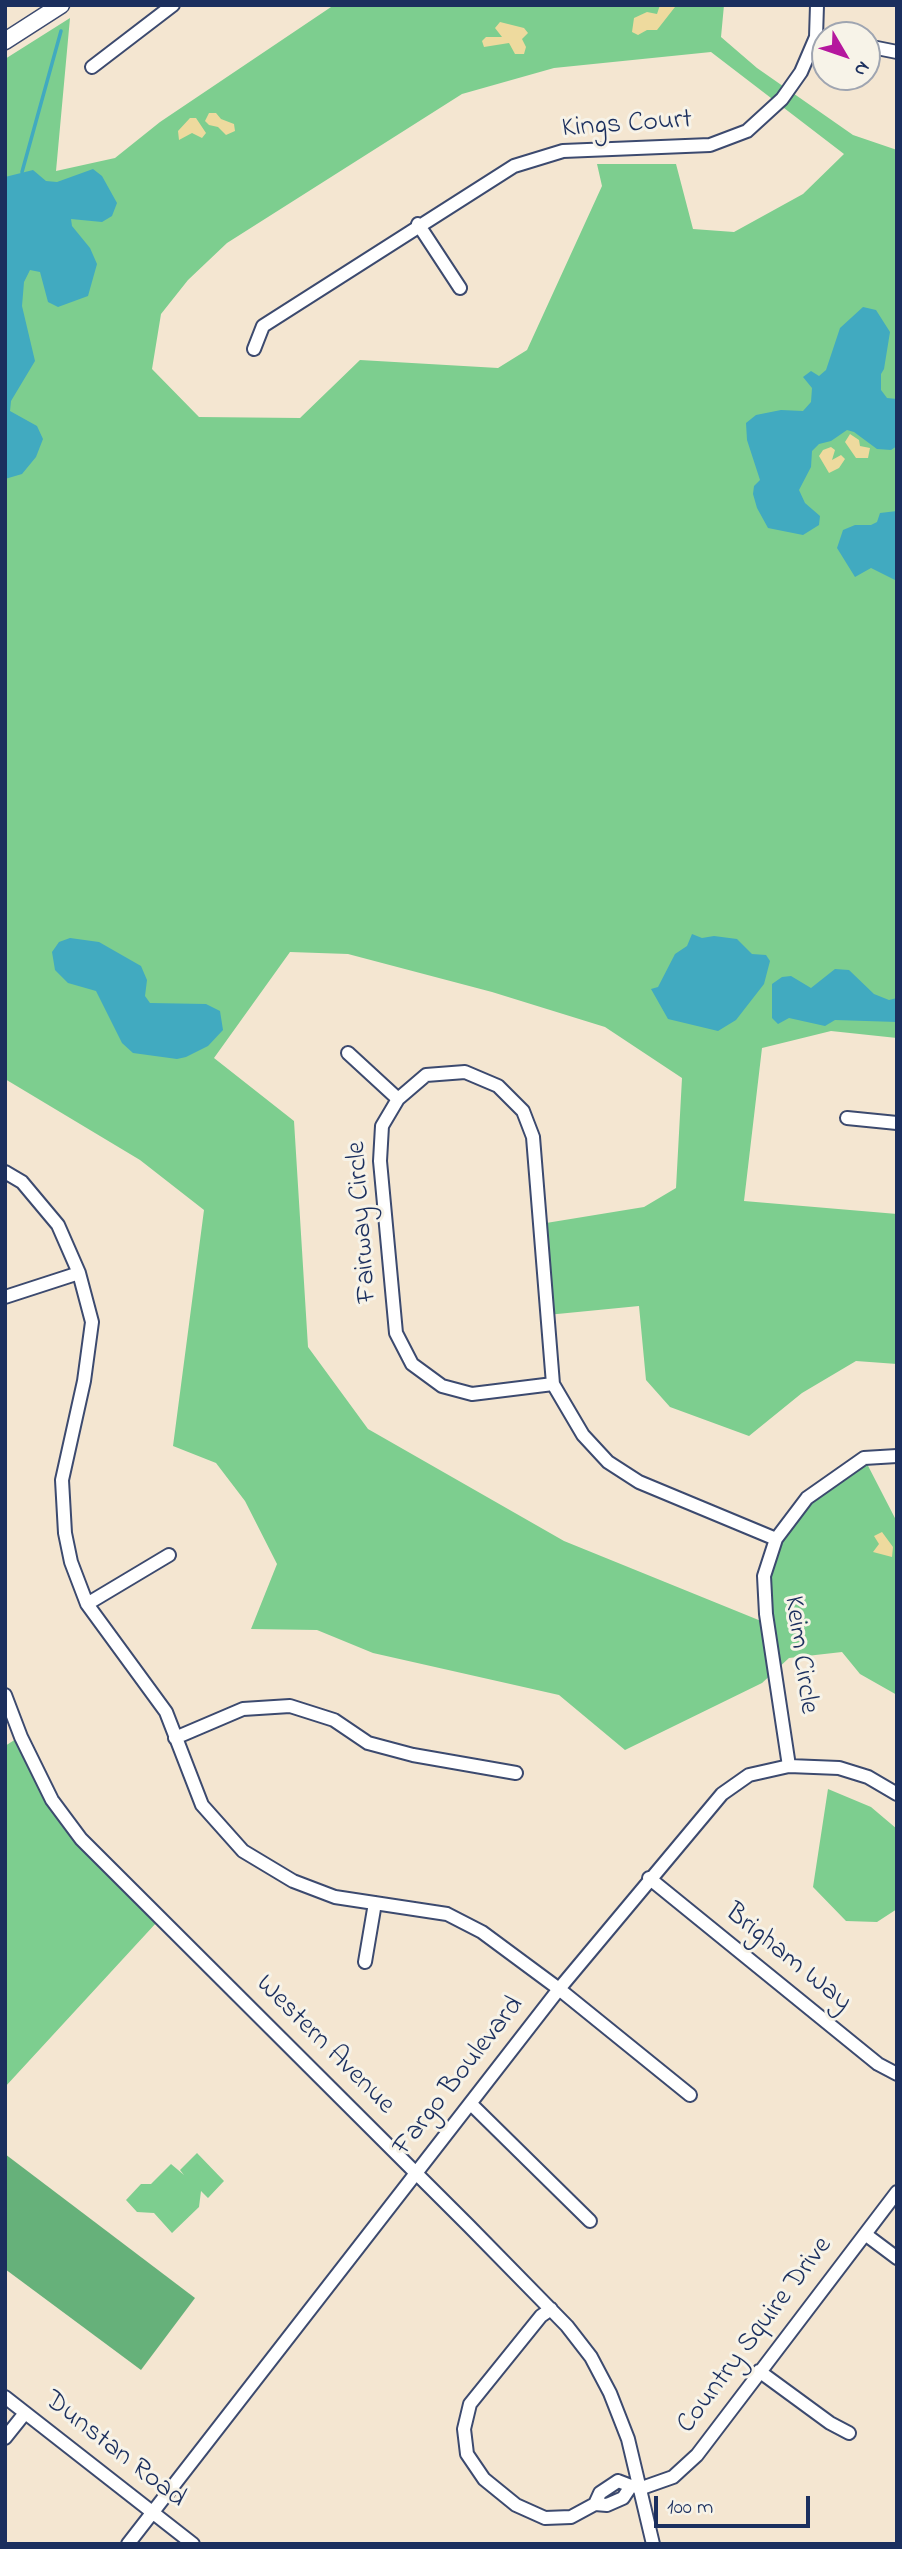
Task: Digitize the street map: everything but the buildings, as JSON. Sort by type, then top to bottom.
[{"type":"main road","points":[[5,41],[61,5]]},
{"type":"street","points":[[92,67],[173,5]]},
{"type":"street","name":"Kings Court","points":[[254,349],[263,326],[418,224],[514,166],[563,151],[710,145],[747,131],[782,99],[811,54]]},
{"type":"street","points":[[418,224],[460,288]]},
{"type":"street","points":[[348,1053],[398,1099]]},
{"type":"street","name":"Fairway Circle","points":[[553,1384],[472,1394],[442,1386],[412,1364],[396,1333],[380,1161],[383,1126],[398,1099],[426,1074],[465,1072],[498,1086],[523,1111],[533,1137],[553,1384],[583,1435],[608,1462],[639,1482],[776,1539]]},
{"type":"street","points":[[847,1118],[897,1123]]},
{"type":"street","points":[[5,1172],[22,1182],[58,1225],[79,1273],[92,1322],[84,1381],[64,1470],[62,1504],[71,1562],[87,1604],[166,1712],[202,1805],[243,1851],[293,1881],[335,1896],[447,1914],[482,1932],[559,1989],[690,2095]]},
{"type":"street","points":[[5,1297],[79,1273]]},
{"type":"street","name":"Keim Circle","points":[[789,1766],[765,1614],[764,1576],[776,1539],[807,1498],[864,1458],[897,1455]]},
{"type":"street","points":[[87,1604],[169,1555]]},
{"type":"street","name":"Western Avenue","points":[[5,1695],[21,1737],[52,1800],[80,1839],[551,2309],[591,2357],[610,2393],[628,2439],[653,2544]]},
{"type":"street","points":[[175,1738],[243,1709],[290,1706],[334,1720],[368,1742],[412,1755],[516,1773]]},
{"type":"street","name":"Fargo Boulevard","points":[[128,2544],[559,1989],[649,1878],[722,1794],[749,1775],[789,1766],[839,1768],[868,1777],[897,1794]]},
{"type":"street","name":"Brigham Way","points":[[649,1878],[878,2064],[897,2074]]},
{"type":"street","points":[[365,1962],[374,1903]]},
{"type":"street","points":[[471,2104],[590,2221]]},
{"type":"street","name":"Country Squire Drive","points":[[639,2489],[673,2477],[697,2455],[897,2192]]},
{"type":"street","points":[[865,2234],[897,2258]]},
{"type":"street","points":[[551,2309],[541,2316],[470,2404],[464,2429],[467,2454],[484,2479],[516,2505],[545,2518],[571,2517],[595,2504]]},
{"type":"street","points":[[759,2371],[830,2423],[849,2433]]},
{"type":"street","name":"Dunstan Road","points":[[5,2397],[192,2544]]},
{"type":"street","points":[[5,2438],[25,2413]]},
{"type":"green space","points":[[334,5],[724,5],[721,37],[757,68],[853,135],[897,150],[897,1038],[831,1031],[762,1048],[744,1201],[897,1214],[897,1364],[856,1361],[802,1393],[749,1436],[670,1407],[646,1380],[639,1306],[547,1315],[540,1224],[644,1207],[676,1188],[682,1078],[605,1027],[492,992],[348,954],[290,952],[214,1058],[294,1121],[308,1347],[368,1429],[564,1541],[766,1623],[764,1576],[776,1539],[807,1498],[864,1458],[897,1522],[897,1695],[860,1674],[842,1652],[789,1658],[762,1683],[625,1750],[559,1695],[373,1653],[317,1630],[251,1629],[277,1564],[245,1501],[216,1463],[173,1446],[204,1210],[140,1160],[5,1079],[5,59],[70,18],[56,171],[115,158],[160,122]],"holes":[[[711,52],[844,154],[803,194],[734,232],[693,229],[676,164],[597,164],[602,186],[527,350],[498,368],[360,360],[300,418],[199,417],[152,369],[161,314],[188,280],[227,243],[462,94],[554,68]]]},
{"type":"green space","points":[[16,1739],[46,1801],[157,1922],[5,2087],[5,1746]]},
{"type":"green space","points":[[828,1789],[871,1807],[897,1829],[897,1909],[877,1922],[846,1921],[813,1887]]},
{"type":"green space","points":[[197,2153],[224,2181],[208,2198],[201,2191],[199,2207],[172,2233],[154,2213],[137,2212],[126,2200],[141,2184],[151,2184],[171,2164],[184,2175],[180,2170]]},
{"type":"green space","points":[[5,2154],[195,2298],[141,2370],[5,2269]]},
{"type":"sand","points":[[660,5],[675,7],[657,30],[647,30],[638,35],[632,32],[634,18],[647,12],[657,14]]},
{"type":"sand","points":[[500,22],[524,28],[528,33],[522,39],[526,47],[524,54],[515,54],[509,43],[484,47],[482,41],[486,37],[502,37],[495,28]]},
{"type":"sand","points":[[209,113],[216,113],[221,119],[234,124],[235,131],[226,135],[218,127],[209,125],[205,121]]},
{"type":"sand","points":[[190,118],[196,118],[206,133],[202,138],[192,133],[179,140],[178,131]]},
{"type":"sand","points":[[850,434],[859,440],[860,446],[870,448],[868,458],[856,458],[845,442]]},
{"type":"sand","points":[[831,447],[835,450],[832,460],[841,455],[845,459],[839,468],[829,473],[819,456],[823,450]]},
{"type":"sand","points":[[882,1532],[893,1547],[892,1557],[873,1552],[879,1544],[874,1536]]},
{"type":"water","points":[[93,169],[102,176],[117,203],[112,216],[102,222],[71,219],[72,226],[90,248],[97,264],[88,296],[58,307],[48,302],[40,272],[30,270],[24,282],[22,306],[35,361],[11,401],[10,411],[37,426],[43,439],[36,457],[22,474],[5,479],[5,177],[33,170],[46,181],[57,182]]},
{"type":"water","points":[[863,307],[876,310],[890,332],[881,374],[881,390],[887,398],[897,399],[897,446],[891,450],[877,449],[847,430],[831,441],[819,444],[812,451],[811,467],[799,490],[805,503],[820,516],[819,525],[803,535],[768,528],[753,494],[754,486],[760,480],[747,440],[746,423],[756,415],[781,410],[803,411],[811,402],[812,388],[803,377],[811,371],[819,376],[826,370],[840,328]]},
{"type":"water","points":[[897,511],[897,581],[871,568],[855,577],[837,548],[843,530],[855,525],[871,525],[877,522],[880,513]]},
{"type":"water","points":[[692,934],[702,938],[714,936],[737,939],[752,954],[766,955],[770,961],[764,984],[736,1020],[718,1031],[668,1019],[651,989],[658,987],[675,954],[687,946]]},
{"type":"water","points":[[70,938],[99,942],[141,966],[147,980],[145,996],[150,1003],[206,1004],[220,1011],[223,1030],[208,1046],[186,1057],[177,1059],[133,1053],[122,1043],[96,991],[68,983],[55,970],[52,952],[59,942]]},
{"type":"water","points":[[835,969],[849,970],[874,994],[889,1000],[897,998],[897,1022],[835,1020],[825,1026],[789,1018],[778,1024],[772,1018],[772,984],[782,977],[791,976],[811,988]]},
{"type":"waterway","points":[[22,172],[61,31]]}]
